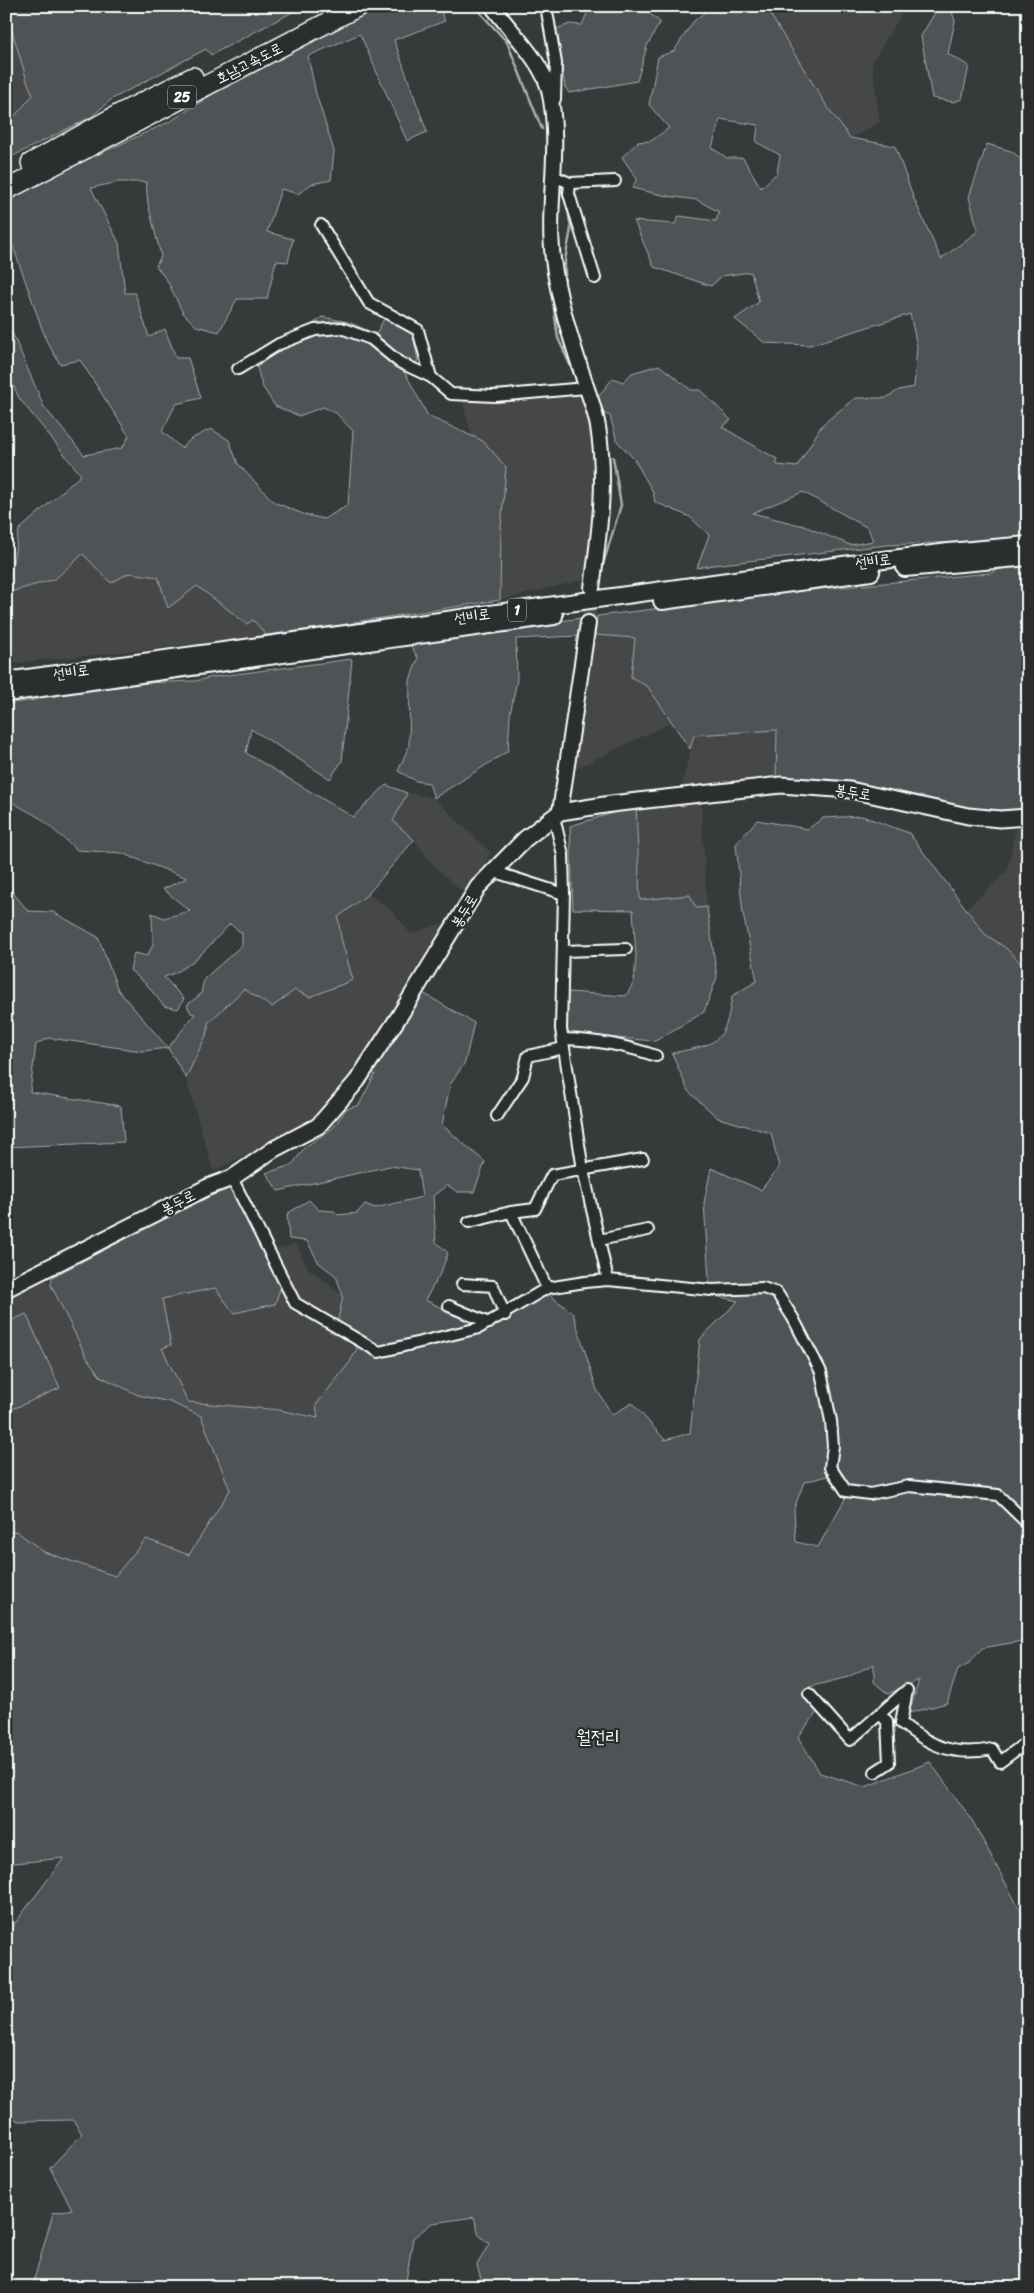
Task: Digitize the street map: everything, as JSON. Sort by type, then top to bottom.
[{"type":"highway","name":"호남고속도로","points":[[6,176],[121,113],[334,6]]},
{"type":"highway","name":"호남고속도로","points":[[6,190],[359,6]]},
{"type":"main road","name":"선비로","points":[[6,681],[833,566],[948,552],[1028,546]]},
{"type":"main road","name":"선비로","points":[[6,693],[890,569],[1028,557]]},
{"type":"main road","name":"봉두로","points":[[6,1289],[208,1187],[232,1178],[274,1149],[318,1126],[351,1087],[400,1015],[478,887],[525,839],[557,814],[610,804],[781,785],[850,790],[968,816],[1000,819],[1028,817]]},
{"type":"street","points":[[492,6],[538,65],[549,88],[554,121]]},
{"type":"street","points":[[546,6],[556,63],[553,258],[570,334],[598,425],[603,463],[602,504],[592,588]]},
{"type":"street","points":[[553,176],[570,184],[615,181]]},
{"type":"street","points":[[570,184],[570,194],[595,278]]},
{"type":"street","points":[[321,225],[369,303],[418,330],[431,377]]},
{"type":"street","points":[[238,369],[279,344],[315,330],[341,328],[372,339],[399,362],[431,377],[451,394],[495,396],[586,388]]},
{"type":"street","points":[[588,623],[557,814],[563,855],[564,1044],[583,1170],[608,1280]]},
{"type":"street","points":[[492,871],[564,894]]},
{"type":"street","points":[[563,951],[626,949]]},
{"type":"street","points":[[496,1116],[523,1077],[528,1056],[564,1044],[595,1040],[628,1046],[656,1056]]},
{"type":"street","points":[[470,1222],[511,1212],[535,1209],[552,1175],[643,1159]]},
{"type":"street","points":[[232,1178],[295,1303],[357,1341],[379,1352],[479,1328],[504,1316],[528,1298],[547,1288],[608,1280],[712,1290],[764,1288],[777,1293],[793,1318],[821,1372],[831,1421],[833,1446],[830,1467],[846,1491],[870,1494],[909,1486],[998,1495],[1028,1524]]},
{"type":"street","points":[[511,1212],[547,1288]]},
{"type":"street","points":[[599,1240],[648,1230]]},
{"type":"street","points":[[462,1284],[493,1286],[504,1316]]},
{"type":"street","points":[[449,1306],[489,1323]]},
{"type":"street","points":[[808,1694],[850,1740],[907,1690],[902,1723],[922,1740],[938,1747],[966,1752],[992,1750],[1000,1762],[1028,1741]]},
{"type":"street","points":[[875,1772],[889,1762],[887,1721],[879,1714]]},
{"type":"shaded area","points":[[11,6],[264,6],[267,11],[282,6],[304,6],[211,55],[206,49],[112,99],[91,117],[7,159],[6,126],[33,95],[8,17]]},
{"type":"shaded area","points":[[379,6],[438,6],[445,21],[394,40],[427,132],[407,141],[360,34],[308,56],[316,94],[334,151],[331,180],[311,184],[298,194],[281,189],[267,232],[293,239],[288,262],[276,261],[267,299],[237,299],[219,332],[196,326],[183,313],[168,282],[156,266],[161,256],[148,204],[146,182],[118,182],[91,188],[119,243],[125,293],[135,293],[149,337],[165,329],[176,358],[188,358],[201,398],[176,404],[162,431],[181,448],[191,439],[211,429],[229,440],[238,464],[274,502],[303,514],[324,519],[348,505],[353,431],[336,413],[323,407],[299,416],[275,406],[262,386],[257,367],[322,317],[348,322],[376,334],[385,317],[413,335],[418,361],[404,371],[428,416],[483,441],[506,467],[501,528],[500,600],[354,622],[353,627],[268,637],[253,620],[247,624],[197,586],[168,608],[158,577],[129,573],[111,583],[83,554],[55,579],[7,593],[19,530],[81,475],[19,398],[6,369],[6,318],[44,407],[84,455],[122,448],[129,436],[80,360],[60,364],[46,340],[6,226],[6,200],[45,179],[171,121],[222,88]]},
{"type":"shaded area","points":[[590,6],[640,6],[660,22],[647,46],[637,81],[569,93],[565,87],[556,29],[570,24],[582,25]]},
{"type":"shaded area","points":[[712,6],[765,6],[828,108],[850,138],[895,146],[914,199],[941,259],[978,231],[969,197],[987,144],[1011,151],[1028,164],[1028,539],[887,545],[697,568],[709,535],[690,517],[655,502],[653,492],[634,459],[617,441],[610,416],[601,412],[598,397],[613,378],[623,382],[632,373],[659,365],[691,390],[700,390],[731,420],[722,427],[777,459],[777,465],[797,467],[822,425],[855,398],[886,398],[899,390],[914,387],[917,346],[910,314],[810,345],[765,343],[735,319],[759,302],[751,272],[722,276],[711,286],[654,267],[634,221],[675,224],[679,216],[716,221],[719,212],[697,200],[667,196],[632,188],[637,179],[622,157],[638,142],[651,141],[669,128],[649,105],[658,57],[674,51],[693,22]],"holes":[[[720,119],[758,125],[756,142],[780,155],[777,173],[761,188],[743,158],[727,158],[712,148]],[[803,492],[868,528],[873,541],[850,545],[804,526],[752,513]]]},
{"type":"shaded area","points":[[765,6],[906,6],[872,63],[880,122],[850,139],[828,108]]},
{"type":"shaded area","points":[[939,6],[952,6],[951,9],[955,21],[948,54],[969,66],[962,99],[953,102],[932,98],[921,36]]},
{"type":"shaded area","points":[[6,16],[8,17],[33,95],[6,126]]},
{"type":"shaded area","points":[[579,383],[594,441],[593,532],[583,580],[500,600],[501,528],[506,467],[483,442],[472,437],[459,390]]},
{"type":"shaded area","points":[[83,554],[111,583],[129,573],[158,577],[197,586],[247,624],[253,620],[268,637],[6,664],[7,593],[55,579]]},
{"type":"shaded area","points":[[1018,563],[1028,563],[1028,808],[992,810],[974,808],[872,788],[776,780],[777,730],[694,735],[690,749],[648,687],[631,677],[635,638],[595,635],[597,616],[810,590],[990,573]]},
{"type":"shaded area","points":[[581,618],[577,636],[516,639],[517,680],[510,715],[508,751],[434,798],[429,783],[416,781],[398,771],[409,746],[410,680],[418,658],[409,643]]},
{"type":"shaded area","points":[[595,635],[635,638],[631,677],[648,687],[670,723],[573,770],[579,717]]},
{"type":"shaded area","points":[[352,659],[342,761],[330,779],[251,729],[246,753],[353,817],[386,785],[407,793],[393,821],[414,840],[368,894],[338,917],[341,938],[353,980],[310,997],[295,990],[272,1007],[244,989],[208,1023],[208,1031],[186,1078],[168,1048],[195,1014],[191,1013],[187,1005],[201,994],[204,979],[242,945],[242,933],[230,924],[192,962],[164,977],[184,999],[178,1009],[164,1006],[147,985],[130,970],[134,953],[147,956],[153,945],[152,913],[164,918],[190,911],[163,889],[187,878],[121,853],[77,850],[40,818],[10,801],[6,792],[6,704],[35,700],[59,692],[121,684],[195,681]]},
{"type":"shaded area","points":[[777,730],[776,780],[681,789],[694,735]]},
{"type":"shaded area","points":[[407,793],[434,798],[491,853],[465,894],[433,865],[414,840],[393,821]]},
{"type":"shaded area","points":[[701,801],[707,907],[696,908],[690,895],[640,900],[636,806]]},
{"type":"shaded area","points":[[636,806],[640,900],[690,895],[696,908],[707,907],[717,977],[704,1012],[655,1041],[567,1034],[568,992],[626,996],[634,982],[636,956],[633,910],[573,909],[570,826]]},
{"type":"shaded area","points":[[862,816],[909,833],[985,934],[1007,949],[1028,971],[1028,1640],[982,1648],[969,1663],[958,1669],[947,1703],[909,1713],[919,1680],[888,1694],[874,1682],[874,1664],[848,1677],[805,1688],[818,1711],[798,1737],[820,1773],[865,1787],[930,1762],[972,1820],[1028,1925],[1028,2287],[473,2287],[482,2282],[477,2265],[489,2244],[479,2235],[474,2217],[432,2223],[413,2238],[405,2287],[32,2287],[53,2213],[72,2209],[50,2168],[82,2134],[73,2120],[18,2121],[6,2113],[6,1935],[64,1858],[6,1864],[6,1534],[16,1531],[44,1552],[115,1576],[146,1539],[189,1555],[230,1490],[201,1416],[170,1402],[138,1395],[100,1376],[87,1358],[51,1285],[52,1277],[230,1185],[281,1286],[275,1304],[234,1313],[215,1288],[162,1299],[171,1345],[162,1348],[188,1402],[279,1410],[318,1418],[316,1405],[350,1362],[358,1347],[336,1329],[343,1296],[336,1276],[319,1263],[307,1241],[289,1239],[287,1214],[309,1200],[319,1210],[334,1211],[338,1215],[357,1213],[365,1204],[375,1208],[422,1197],[418,1170],[390,1166],[278,1191],[266,1173],[292,1165],[305,1147],[333,1128],[346,1109],[359,1105],[375,1074],[370,1070],[423,993],[474,1023],[465,1062],[450,1085],[442,1125],[485,1162],[474,1192],[458,1192],[447,1185],[433,1196],[436,1242],[448,1253],[441,1272],[425,1300],[478,1325],[500,1323],[547,1293],[573,1313],[597,1390],[612,1415],[632,1403],[665,1440],[690,1433],[700,1339],[738,1301],[710,1295],[704,1203],[711,1168],[761,1190],[779,1167],[771,1133],[718,1118],[688,1091],[672,1053],[700,1047],[717,1039],[726,1024],[732,996],[757,981],[743,914],[736,844],[757,820],[808,829],[823,818]],"holes":[[[827,1476],[846,1497],[818,1547],[796,1542],[794,1509],[804,1482]]]},
{"type":"shaded area","points":[[1028,825],[1028,971],[1007,949],[985,934],[966,909],[1007,871],[1016,827]]},
{"type":"shaded area","points":[[6,884],[28,911],[53,912],[98,937],[118,990],[168,1048],[142,1051],[49,1038],[36,1044],[30,1092],[121,1106],[124,1142],[6,1147]]},
{"type":"shaded area","points":[[368,894],[390,909],[411,934],[443,923],[444,932],[354,1077],[311,1123],[213,1171],[186,1078],[208,1031],[208,1023],[244,989],[272,1007],[341,938],[338,917]]},
{"type":"shaded area","points":[[296,1244],[308,1268],[343,1296],[336,1329],[358,1347],[318,1418],[279,1410],[188,1402],[162,1348],[171,1345],[162,1299],[215,1287],[266,1252]]},
{"type":"shaded area","points":[[46,1278],[87,1358],[138,1395],[170,1402],[201,1416],[230,1490],[189,1555],[146,1539],[115,1576],[44,1552],[16,1531],[6,1534],[6,1297]]},
{"type":"shaded area","points":[[26,1314],[60,1388],[6,1412],[6,1323]]},
{"type":"waterway","points":[[474,6],[507,42],[542,129]]},
{"type":"waterway","points":[[559,182],[568,209],[571,229],[565,260],[565,280]]},
{"type":"waterway","points":[[552,295],[558,338],[575,376]]},
{"type":"waterway","points":[[602,568],[621,505],[613,457]]},
{"type":"tunnel","points":[[588,623],[591,591]]},
{"type":"district","name":"월전리","points":[[598,1737]]}]
